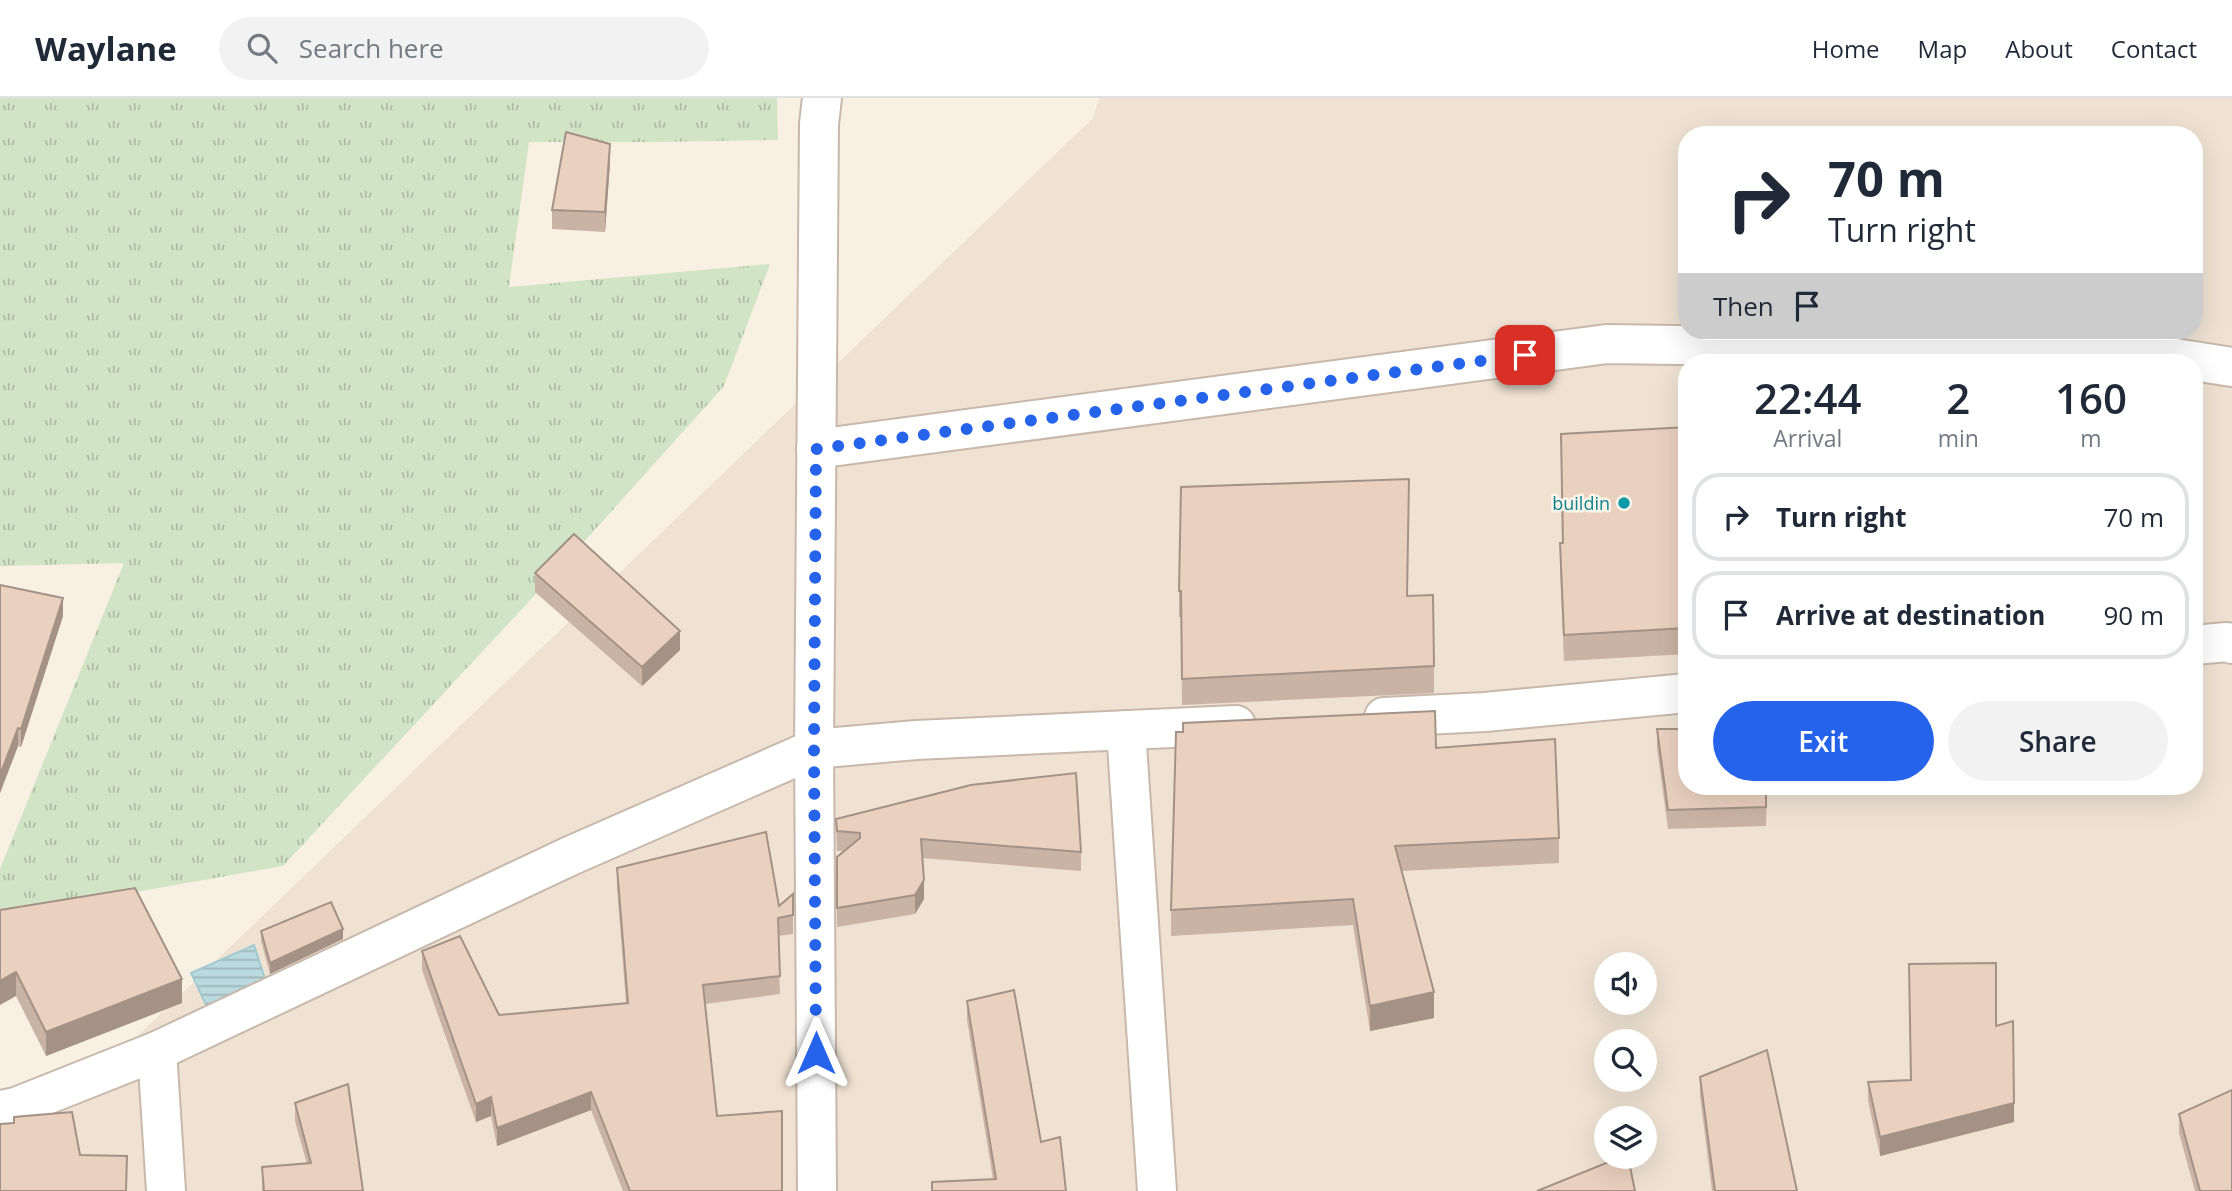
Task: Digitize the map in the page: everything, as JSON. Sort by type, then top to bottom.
[{"type":"street","points":[[817,1191],[814,749],[819,124],[822,98]]},
{"type":"street","points":[[816,449],[1607,344],[2148,354]]},
{"type":"street","points":[[2203,363],[2232,368]]},
{"type":"street","points":[[2203,644],[2232,643]]},
{"type":"street","points":[[1347,719],[1485,712],[1678,694]]},
{"type":"street","points":[[0,1110],[16,1107],[158,1051],[570,856],[814,749],[916,740],[1264,723]]},
{"type":"street","points":[[1126,730],[1157,1191]]},
{"type":"street","points":[[158,1051],[166,1191]]},
{"type":"shaded area","points":[[1099,98],[2232,98],[2232,1191],[0,1191],[0,1168],[1093,118]]},
{"type":"green space","points":[[0,98],[777,98],[778,140],[529,142],[509,287],[770,264],[724,386],[574,553],[283,866],[0,916],[0,869],[124,563],[0,566]]},
{"type":"water","points":[[254,945],[266,982],[207,1007],[191,973]]},
{"type":"building","points":[[566,132],[610,144],[605,212],[552,210]]},
{"type":"building","points":[[1678,428],[1678,629],[1564,635],[1560,543],[1563,543],[1561,434]]},
{"type":"building","points":[[1409,479],[1407,596],[1433,595],[1434,666],[1182,679],[1179,591],[1181,487]]},
{"type":"building","points":[[574,534],[680,631],[642,667],[535,573]]},
{"type":"building","points":[[0,585],[63,598],[21,729],[18,728],[0,775]]},
{"type":"building","points":[[1435,711],[1436,748],[1555,739],[1559,838],[1395,846],[1434,992],[1370,1006],[1353,899],[1171,910],[1176,732],[1183,732],[1183,723]]},
{"type":"building","points":[[1657,729],[1678,729],[1678,795],[1766,795],[1766,807],[1668,810]]},
{"type":"building","points":[[1076,773],[1081,852],[921,839],[924,880],[915,895],[837,908],[837,857],[860,838],[860,833],[837,831],[836,819],[971,785]]},
{"type":"building","points":[[766,832],[779,906],[793,894],[793,915],[778,918],[780,976],[703,985],[717,1116],[782,1111],[782,1191],[630,1191],[591,1092],[497,1128],[491,1097],[476,1104],[422,951],[460,936],[499,1015],[628,1003],[617,868]]},
{"type":"building","points":[[135,888],[182,979],[46,1032],[16,972],[0,981],[0,910]]},
{"type":"building","points":[[331,902],[343,929],[270,963],[261,931]]},
{"type":"building","points":[[1996,963],[1996,1026],[2013,1021],[2014,1103],[1880,1137],[1868,1082],[1911,1080],[1909,964]]},
{"type":"building","points":[[1014,990],[1041,1142],[1060,1137],[1066,1191],[932,1191],[932,1182],[996,1179],[967,1001]]},
{"type":"building","points":[[1767,1050],[1797,1191],[1715,1191],[1700,1077]]},
{"type":"building","points":[[348,1084],[363,1191],[264,1191],[262,1167],[311,1163],[295,1103]]},
{"type":"building","points":[[2232,1090],[2232,1191],[2200,1191],[2179,1114]]},
{"type":"building","points":[[72,1112],[80,1155],[127,1156],[126,1191],[0,1191],[0,1124],[14,1123],[14,1117]]},
{"type":"building","points":[[1594,1168],[1630,1169],[1635,1191],[1537,1191]]},
{"type":"place","name":"buildin","points":[[1624,503]]},
{"type":"route","points":[[816,1053],[816,449],[1525,355]]}]
